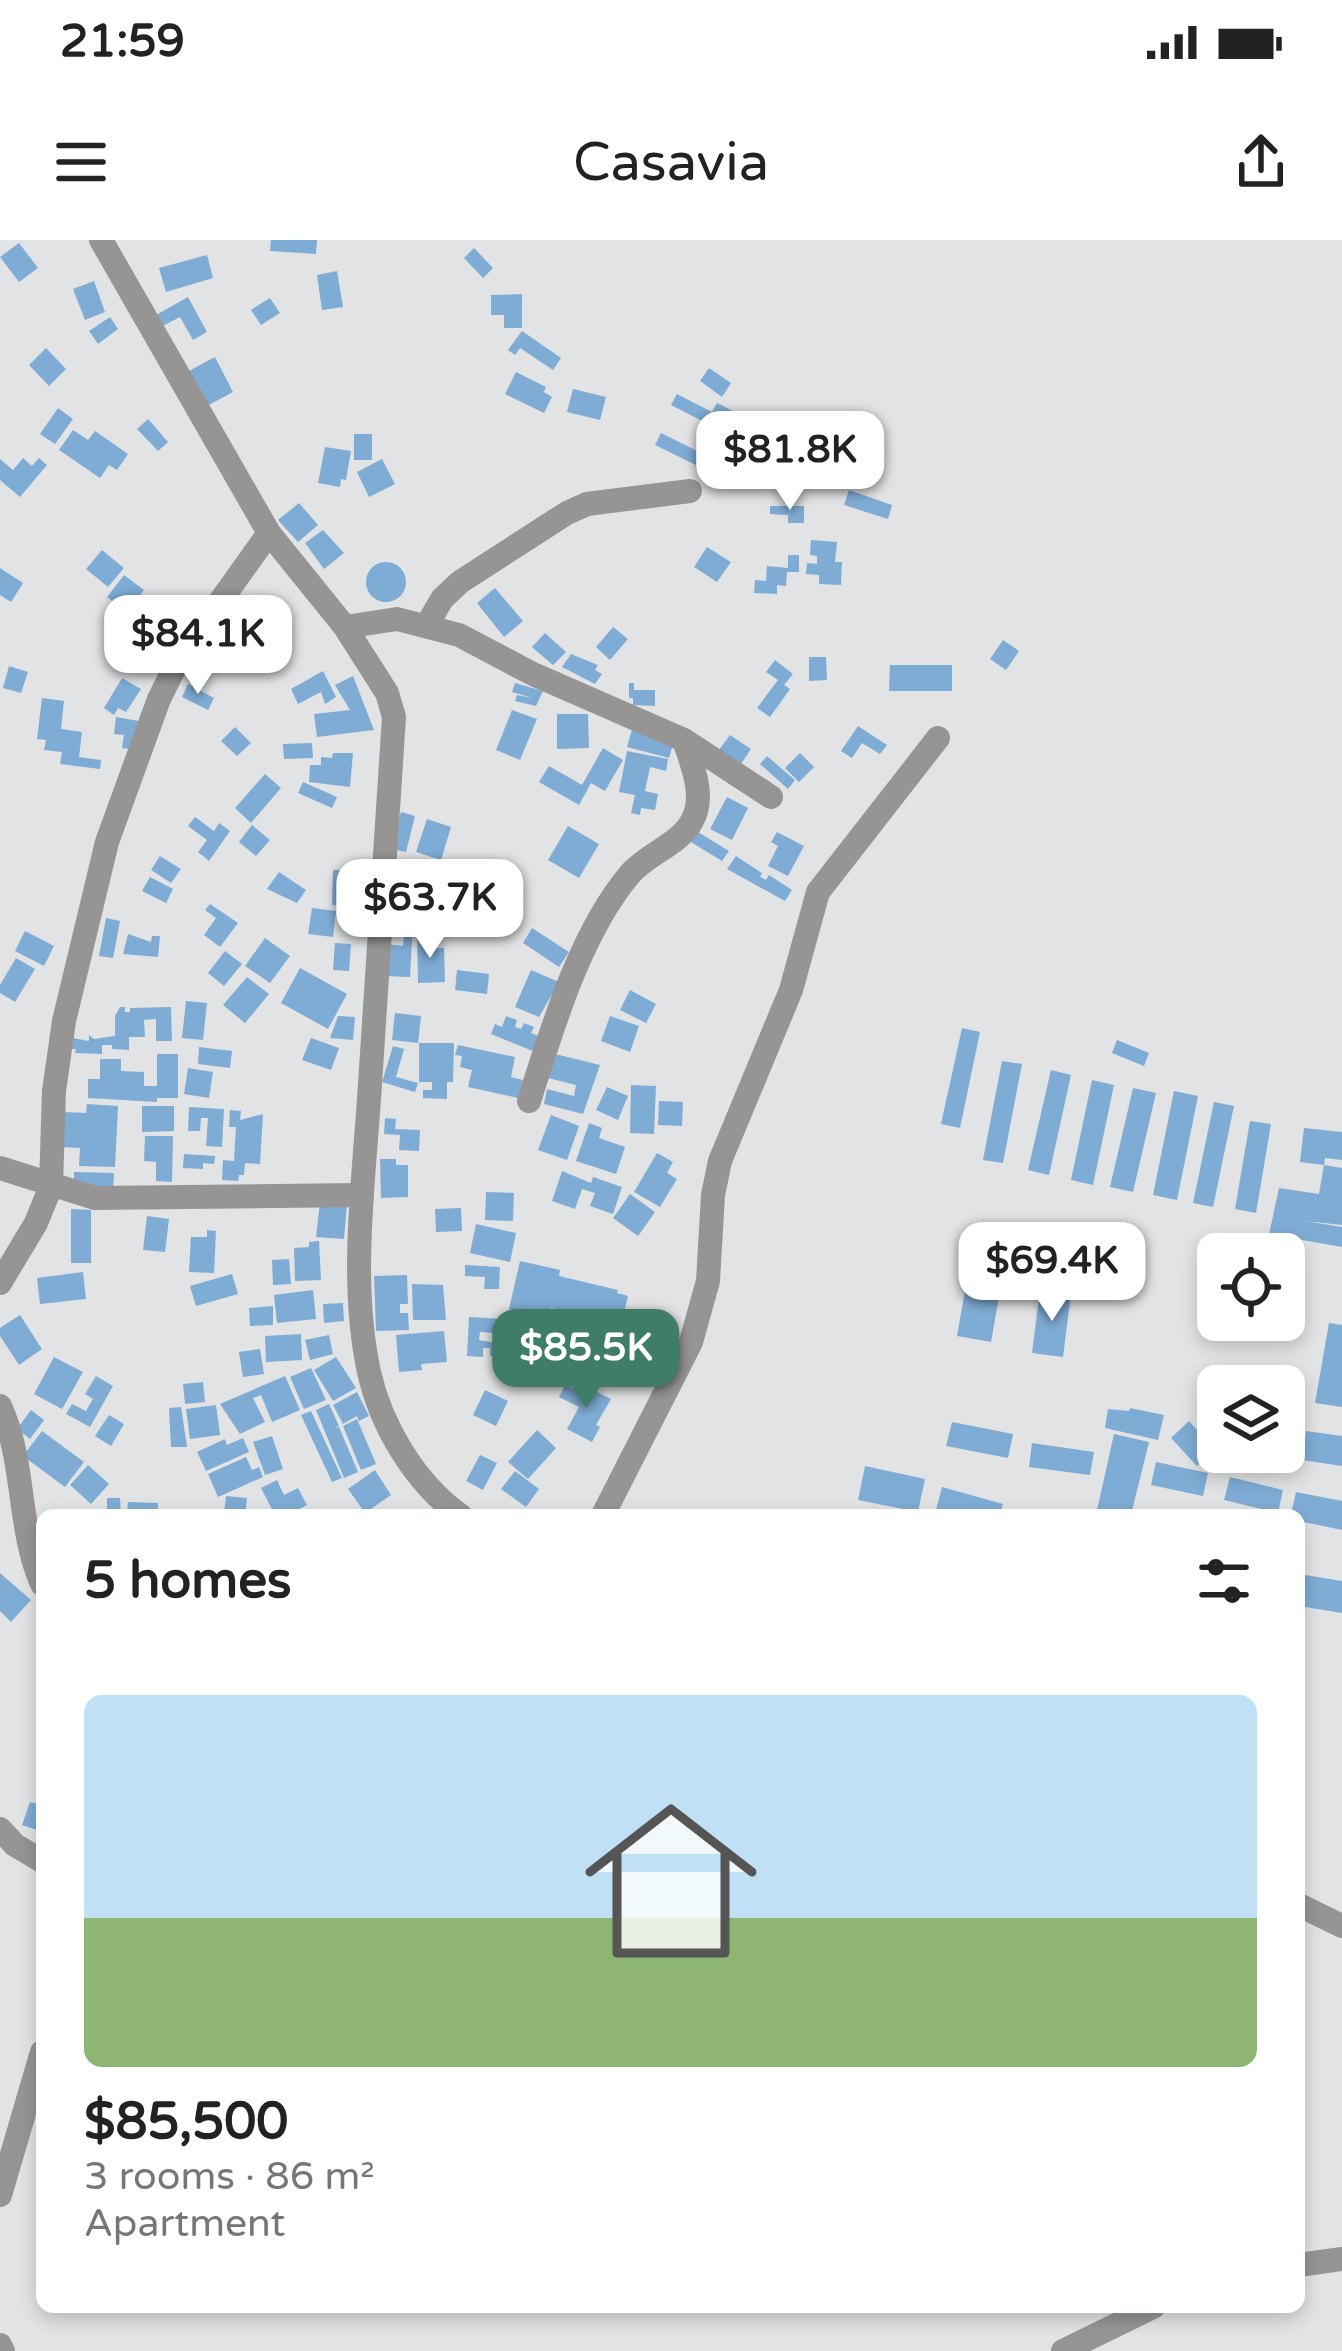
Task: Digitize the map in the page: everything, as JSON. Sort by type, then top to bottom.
[{"type":"street","points":[[100,240],[268,533],[345,627],[387,694],[394,717],[362,1195],[363,1339],[380,1407],[402,1450],[429,1489],[453,1509]]},
{"type":"street","points":[[427,625],[442,599],[460,582],[567,513],[587,504],[690,491]]},
{"type":"street","points":[[0,1283],[36,1223],[51,1186],[54,1091],[64,1022],[107,842],[159,699],[179,659],[268,533]]},
{"type":"street","points":[[345,627],[397,619],[459,635],[533,674],[684,740],[771,797]]},
{"type":"street","points":[[606,1509],[691,1342],[708,1281],[712,1195],[720,1161],[791,990],[818,892],[938,738]]},
{"type":"street","points":[[529,1102],[549,1037],[596,928],[629,875],[692,824],[698,789],[684,740]]},
{"type":"street","points":[[0,1168],[95,1198],[362,1195]]},
{"type":"street","points":[[0,1406],[14,1441],[27,1540],[36,1566]]},
{"type":"street","points":[[0,1828],[15,1845],[36,1857]]},
{"type":"street","points":[[1305,1908],[1342,1926]]},
{"type":"street","points":[[0,2194],[36,2072]]},
{"type":"street","points":[[1305,2264],[1342,2259]]},
{"type":"street","points":[[1063,2351],[1141,2313]]},
{"type":"building","points":[[271,240],[317,240],[316,254],[270,251]]},
{"type":"building","points":[[19,243],[38,268],[19,282],[0,257]]},
{"type":"building","points":[[474,248],[493,268],[483,278],[464,258]]},
{"type":"building","points":[[207,255],[213,278],[166,292],[159,268]]},
{"type":"building","points":[[337,271],[343,307],[322,310],[317,275]]},
{"type":"building","points":[[94,281],[105,312],[85,320],[73,289]]},
{"type":"building","points":[[522,294],[522,328],[504,328],[504,315],[491,315],[491,295]]},
{"type":"building","points":[[188,297],[207,332],[193,340],[180,317],[155,330],[149,319]]},
{"type":"building","points":[[270,298],[280,313],[261,325],[251,310]]},
{"type":"building","points":[[110,317],[118,329],[98,344],[89,331]]},
{"type":"building","points":[[522,331],[561,358],[553,370],[520,348],[515,355],[508,350]]},
{"type":"building","points":[[46,348],[66,369],[49,386],[29,365]]},
{"type":"building","points":[[215,357],[233,392],[205,407],[187,372]]},
{"type":"building","points":[[709,368],[731,383],[722,397],[700,381]]},
{"type":"building","points":[[516,372],[546,387],[544,392],[552,397],[544,413],[505,394]]},
{"type":"building","points":[[573,389],[606,397],[600,420],[567,412]]},
{"type":"building","points":[[677,394],[712,412],[717,403],[757,423],[740,458],[716,446],[704,469],[655,445],[661,433],[697,451],[710,425],[671,405]]},
{"type":"building","points":[[58,408],[73,419],[55,444],[40,434]]},
{"type":"building","points":[[148,419],[168,442],[158,451],[137,429]]},
{"type":"building","points":[[73,430],[88,440],[95,431],[128,454],[117,470],[109,465],[100,478],[59,450]]},
{"type":"building","points":[[354,434],[372,434],[372,460],[354,460]]},
{"type":"building","points":[[325,447],[351,451],[346,480],[341,479],[340,487],[318,483]]},
{"type":"building","points":[[23,458],[32,466],[39,458],[47,465],[20,497],[0,480],[0,459],[13,470]]},
{"type":"building","points":[[382,459],[395,484],[369,497],[357,472]]},
{"type":"building","points":[[849,490],[892,505],[888,519],[844,505]]},
{"type":"building","points":[[299,503],[318,525],[298,542],[278,520]]},
{"type":"building","points":[[770,506],[804,506],[804,523],[788,523],[788,515],[770,514]]},
{"type":"building","points":[[323,530],[344,553],[324,569],[305,543]]},
{"type":"building","points":[[811,540],[837,542],[835,562],[842,562],[841,585],[819,584],[819,575],[806,574],[807,563],[817,564],[817,556],[810,555]]},
{"type":"building","points":[[707,547],[731,562],[717,582],[694,567]]},
{"type":"building","points":[[102,550],[124,568],[108,587],[86,569]]},
{"type":"building","points":[[788,555],[799,555],[799,572],[787,572],[786,586],[777,585],[777,594],[754,593],[755,580],[766,581],[767,566],[788,568]]},
{"type":"building","points":[[386,562],[400,568],[406,582],[400,596],[386,602],[372,596],[366,582],[372,568]]},
{"type":"building","points":[[0,568],[23,583],[11,602],[0,595]]},
{"type":"building","points":[[124,575],[144,590],[126,612],[107,597]]},
{"type":"building","points":[[495,588],[523,621],[504,637],[477,603]]},
{"type":"building","points":[[142,602],[172,624],[165,633],[135,611]]},
{"type":"building","points":[[613,627],[628,639],[610,660],[596,647]]},
{"type":"building","points":[[545,633],[566,652],[553,665],[532,647]]},
{"type":"building","points":[[1003,640],[1019,651],[1006,670],[990,659]]},
{"type":"building","points":[[571,654],[598,665],[595,670],[602,674],[595,684],[562,667]]},
{"type":"building","points":[[809,657],[826,657],[827,680],[809,681]]},
{"type":"building","points":[[775,660],[793,674],[784,685],[790,689],[770,717],[757,708],[778,680],[766,672]]},
{"type":"building","points":[[890,665],[952,665],[952,691],[889,691]]},
{"type":"building","points":[[9,666],[28,672],[21,693],[3,688]]},
{"type":"building","points":[[323,671],[336,697],[325,704],[321,692],[298,704],[291,689]]},
{"type":"building","points":[[353,676],[374,730],[317,737],[314,714],[350,710],[335,685]]},
{"type":"building","points":[[122,678],[141,689],[126,712],[118,708],[114,715],[104,708]]},
{"type":"building","points":[[515,683],[543,691],[536,706],[515,701],[517,695],[533,698],[512,692]]},
{"type":"building","points":[[629,683],[634,683],[634,690],[655,690],[655,706],[633,705]]},
{"type":"building","points":[[188,684],[214,698],[208,710],[182,697]]},
{"type":"building","points":[[42,698],[64,701],[61,729],[82,732],[79,757],[101,760],[100,769],[60,764],[62,752],[44,750],[46,740],[37,739]]},
{"type":"building","points":[[512,710],[537,719],[520,760],[496,750]]},
{"type":"building","points":[[557,714],[588,714],[589,748],[557,749]]},
{"type":"building","points":[[116,717],[139,721],[134,750],[122,748],[124,735],[114,734]]},
{"type":"building","points":[[858,726],[887,745],[880,754],[862,743],[852,758],[841,751]]},
{"type":"building","points":[[235,727],[251,743],[237,756],[221,741]]},
{"type":"building","points":[[632,729],[674,741],[669,758],[627,747]]},
{"type":"building","points":[[730,735],[751,749],[741,764],[719,750]]},
{"type":"building","points":[[312,743],[313,758],[284,759],[283,744]]},
{"type":"building","points":[[603,748],[623,760],[605,791],[591,783],[579,805],[539,782],[549,766],[582,785]]},
{"type":"building","points":[[627,751],[668,759],[666,771],[650,767],[645,791],[658,794],[655,810],[641,808],[640,815],[631,813],[635,795],[619,792]]},
{"type":"building","points":[[333,753],[353,753],[350,787],[309,782],[310,765],[321,765],[321,757],[332,758]]},
{"type":"building","points":[[800,753],[814,767],[799,782],[785,768]]},
{"type":"building","points":[[767,756],[795,780],[788,789],[760,764]]},
{"type":"building","points":[[265,774],[281,788],[251,823],[235,808]]},
{"type":"building","points":[[303,782],[337,797],[332,808],[298,793]]},
{"type":"building","points":[[727,797],[748,808],[732,840],[710,829]]},
{"type":"building","points":[[401,812],[415,816],[406,852],[391,849]]},
{"type":"building","points":[[195,817],[214,831],[219,823],[230,831],[209,861],[198,852],[207,840],[188,826]]},
{"type":"building","points":[[427,819],[451,827],[441,860],[416,852]]},
{"type":"building","points":[[252,825],[270,840],[256,856],[239,842]]},
{"type":"building","points":[[568,826],[599,844],[579,878],[548,860]]},
{"type":"building","points":[[693,829],[729,851],[722,861],[686,839]]},
{"type":"building","points":[[777,832],[804,846],[788,876],[768,866],[778,846],[771,842]]},
{"type":"building","points":[[160,856],[181,869],[171,883],[151,870]]},
{"type":"building","points":[[736,856],[762,873],[760,877],[766,880],[769,875],[792,890],[785,901],[727,869]]},
{"type":"building","points":[[333,870],[343,870],[343,885],[352,885],[352,905],[332,905]]},
{"type":"building","points":[[279,872],[306,890],[297,903],[267,889]]},
{"type":"building","points":[[150,877],[173,889],[166,903],[142,891]]},
{"type":"building","points":[[440,887],[460,893],[454,911],[463,914],[461,919],[445,913],[443,920],[409,909],[413,895],[435,902]]},
{"type":"building","points":[[210,904],[238,923],[220,947],[204,935],[216,918],[205,910]]},
{"type":"building","points":[[312,908],[336,911],[333,937],[308,934]]},
{"type":"building","points":[[106,918],[120,921],[113,958],[99,956]]},
{"type":"building","points":[[395,923],[413,923],[410,977],[383,976],[385,944],[403,946],[404,935],[394,934]]},
{"type":"building","points":[[532,928],[569,952],[559,967],[523,943]]},
{"type":"building","points":[[25,931],[54,946],[44,966],[15,951]]},
{"type":"building","points":[[417,932],[427,932],[428,948],[444,948],[445,982],[418,983]]},
{"type":"building","points":[[128,934],[151,942],[152,936],[160,936],[158,957],[123,954]]},
{"type":"building","points":[[265,938],[290,956],[270,983],[245,966]]},
{"type":"building","points":[[335,943],[351,944],[349,971],[333,970]]},
{"type":"building","points":[[225,951],[242,964],[224,986],[208,973]]},
{"type":"building","points":[[16,958],[35,969],[15,1002],[0,993],[0,985]]},
{"type":"building","points":[[300,968],[347,994],[328,1029],[281,1003]]},
{"type":"building","points":[[457,970],[489,974],[487,994],[455,990]]},
{"type":"building","points":[[531,970],[559,982],[539,1017],[515,1007]]},
{"type":"building","points":[[247,977],[269,994],[245,1023],[223,1005]]},
{"type":"building","points":[[630,990],[656,1004],[646,1023],[620,1010]]},
{"type":"building","points":[[186,1001],[207,1003],[203,1040],[182,1038]]},
{"type":"building","points":[[120,1007],[130,1012],[130,1008],[171,1007],[172,1041],[156,1041],[156,1019],[144,1020],[145,1037],[129,1037],[129,1050],[112,1049],[112,1045],[102,1045],[102,1054],[67,1049],[67,1037],[89,1041],[89,1035],[94,1039],[115,1036]]},
{"type":"building","points":[[395,1013],[421,1016],[418,1043],[392,1040]]},
{"type":"building","points":[[338,1016],[355,1017],[353,1040],[330,1038]]},
{"type":"building","points":[[506,1016],[517,1020],[515,1027],[521,1029],[524,1023],[534,1027],[531,1033],[539,1036],[533,1051],[491,1034],[495,1024],[502,1027]]},
{"type":"building","points":[[610,1016],[639,1026],[630,1052],[601,1041]]},
{"type":"building","points":[[962,1028],[980,1032],[960,1128],[941,1124]]},
{"type":"building","points":[[311,1038],[339,1048],[331,1070],[302,1060]]},
{"type":"building","points":[[1117,1040],[1149,1053],[1144,1066],[1112,1053]]},
{"type":"building","points":[[419,1043],[454,1043],[453,1082],[447,1082],[447,1099],[423,1098],[423,1090],[432,1090],[432,1082],[419,1082]]},
{"type":"building","points":[[458,1045],[515,1057],[511,1077],[523,1080],[518,1098],[468,1087],[472,1070],[460,1067],[462,1056],[455,1055]]},
{"type":"building","points":[[393,1046],[404,1049],[396,1077],[418,1083],[415,1092],[382,1082]]},
{"type":"building","points":[[199,1047],[232,1051],[230,1068],[198,1064]]},
{"type":"building","points":[[551,1053],[600,1065],[583,1114],[544,1104],[547,1089],[574,1096],[576,1085],[544,1077]]},
{"type":"building","points":[[157,1054],[178,1054],[178,1098],[157,1098],[157,1102],[88,1098],[88,1079],[100,1079],[100,1059],[121,1059],[121,1071],[144,1072],[144,1086],[157,1086]]},
{"type":"building","points":[[1002,1061],[1022,1064],[1003,1163],[983,1160]]},
{"type":"building","points":[[188,1068],[213,1072],[209,1098],[184,1094]]},
{"type":"building","points":[[1051,1070],[1071,1075],[1049,1175],[1028,1170]]},
{"type":"building","points":[[1092,1080],[1114,1085],[1093,1185],[1071,1180]]},
{"type":"building","points":[[631,1085],[656,1086],[654,1134],[630,1133]]},
{"type":"building","points":[[607,1087],[628,1096],[618,1120],[596,1110]]},
{"type":"building","points":[[1133,1088],[1156,1093],[1133,1192],[1110,1187]]},
{"type":"building","points":[[1174,1091],[1198,1096],[1177,1200],[1153,1195]]},
{"type":"building","points":[[659,1101],[683,1102],[682,1126],[658,1125]]},
{"type":"building","points":[[1214,1102],[1234,1106],[1213,1207],[1193,1203]]},
{"type":"building","points":[[87,1104],[118,1106],[115,1167],[79,1166],[80,1148],[62,1147],[64,1112],[86,1113]]},
{"type":"building","points":[[142,1106],[174,1106],[174,1131],[142,1132]]},
{"type":"building","points":[[189,1107],[224,1109],[222,1147],[206,1146],[208,1118],[201,1118],[200,1131],[188,1131]]},
{"type":"building","points":[[230,1110],[241,1111],[240,1120],[263,1114],[260,1164],[245,1163],[238,1181],[222,1180],[223,1160],[234,1161],[236,1127],[229,1127]]},
{"type":"building","points":[[551,1115],[579,1126],[567,1160],[538,1150]]},
{"type":"building","points":[[385,1118],[396,1119],[395,1129],[420,1130],[419,1151],[399,1150],[400,1135],[384,1134]]},
{"type":"building","points":[[1250,1121],[1271,1124],[1256,1213],[1235,1209]]},
{"type":"building","points":[[589,1123],[602,1128],[599,1138],[625,1147],[616,1174],[576,1161]]},
{"type":"building","points":[[1304,1128],[1342,1132],[1342,1160],[1325,1158],[1324,1165],[1300,1162]]},
{"type":"building","points":[[145,1136],[173,1136],[172,1182],[156,1181],[156,1162],[144,1161]]},
{"type":"building","points":[[657,1153],[673,1162],[667,1173],[677,1179],[660,1207],[634,1192]]},
{"type":"building","points":[[184,1154],[215,1156],[214,1164],[183,1168]]},
{"type":"building","points":[[380,1159],[408,1165],[408,1197],[381,1198]]},
{"type":"building","points":[[1324,1165],[1342,1168],[1342,1225],[1305,1221],[1342,1227],[1342,1247],[1305,1240],[1305,1233],[1269,1233],[1279,1188],[1319,1194]]},
{"type":"building","points":[[562,1171],[591,1183],[593,1177],[622,1187],[613,1214],[590,1206],[595,1193],[582,1189],[575,1209],[552,1201]]},
{"type":"building","points":[[74,1172],[114,1173],[113,1190],[74,1190]]},
{"type":"building","points":[[486,1192],[514,1193],[513,1221],[485,1220]]},
{"type":"building","points":[[630,1194],[655,1212],[638,1236],[613,1218]]},
{"type":"building","points":[[320,1202],[347,1204],[344,1239],[316,1237]]},
{"type":"building","points":[[461,1208],[462,1231],[436,1232],[435,1209]]},
{"type":"building","points":[[71,1209],[91,1210],[91,1263],[71,1263]]},
{"type":"building","points":[[147,1216],[169,1219],[165,1252],[143,1250]]},
{"type":"building","points":[[476,1224],[516,1233],[510,1262],[470,1253]]},
{"type":"building","points":[[207,1230],[216,1231],[214,1273],[189,1272],[191,1237],[207,1237]]},
{"type":"building","points":[[319,1241],[321,1280],[295,1281],[294,1248]]},
{"type":"building","points":[[289,1259],[291,1284],[273,1285],[272,1260]]},
{"type":"building","points":[[520,1261],[560,1270],[559,1276],[628,1296],[621,1324],[551,1308],[548,1318],[509,1309]]},
{"type":"building","points":[[465,1265],[500,1267],[499,1289],[484,1289],[485,1277],[465,1276]]},
{"type":"building","points":[[969,1268],[1003,1274],[991,1342],[957,1336]]},
{"type":"building","points":[[83,1272],[86,1299],[40,1304],[37,1278]]},
{"type":"building","points":[[232,1274],[238,1294],[196,1306],[190,1286]]},
{"type":"building","points":[[407,1275],[408,1304],[400,1304],[400,1313],[408,1313],[409,1330],[376,1331],[374,1276]]},
{"type":"building","points":[[412,1284],[443,1285],[446,1320],[413,1320]]},
{"type":"building","points":[[313,1290],[316,1319],[277,1323],[274,1295]]},
{"type":"building","points":[[1040,1290],[1071,1294],[1063,1357],[1032,1353]]},
{"type":"building","points":[[343,1303],[344,1321],[324,1323],[323,1304]]},
{"type":"building","points":[[273,1306],[273,1325],[250,1326],[249,1308]]},
{"type":"building","points":[[20,1315],[42,1349],[19,1365],[0,1336],[0,1328]]},
{"type":"building","points":[[469,1317],[504,1319],[506,1334],[480,1332],[479,1340],[502,1344],[501,1357],[490,1356],[490,1348],[483,1348],[483,1357],[467,1356]]},
{"type":"building","points":[[1329,1323],[1342,1325],[1342,1407],[1315,1403]]},
{"type":"building","points":[[444,1331],[447,1362],[399,1372],[396,1335]]},
{"type":"building","points":[[301,1334],[302,1360],[266,1362],[265,1336]]},
{"type":"building","points":[[329,1335],[333,1354],[310,1360],[305,1340]]},
{"type":"building","points":[[260,1349],[264,1374],[243,1377],[239,1352]]},
{"type":"building","points":[[54,1357],[83,1372],[62,1409],[34,1394]]},
{"type":"building","points":[[336,1357],[356,1388],[333,1401],[314,1370]]},
{"type":"building","points":[[311,1368],[326,1400],[304,1409],[290,1377]]},
{"type":"building","points":[[96,1376],[113,1386],[90,1427],[66,1414],[72,1404],[86,1411],[93,1399],[85,1394]]},
{"type":"building","points":[[285,1376],[300,1410],[272,1422],[261,1395],[253,1398],[265,1422],[240,1434],[220,1404]]},
{"type":"building","points":[[203,1382],[205,1402],[185,1404],[183,1384]]},
{"type":"building","points":[[565,1385],[588,1396],[591,1389],[611,1399],[592,1442],[567,1429],[579,1407],[559,1397]]},
{"type":"building","points":[[485,1390],[508,1401],[496,1426],[473,1415]]},
{"type":"building","points":[[357,1392],[369,1416],[343,1424],[333,1405]]},
{"type":"building","points":[[329,1404],[339,1426],[333,1429],[339,1427],[358,1472],[344,1478],[316,1410]]},
{"type":"building","points":[[216,1405],[220,1435],[190,1439],[186,1409]]},
{"type":"building","points":[[181,1407],[187,1447],[171,1447],[169,1408]]},
{"type":"building","points":[[1108,1409],[1164,1415],[1158,1440],[1105,1428]]},
{"type":"building","points":[[31,1410],[44,1420],[30,1439],[17,1429]]},
{"type":"building","points":[[311,1411],[342,1478],[332,1482],[301,1415]]},
{"type":"building","points":[[109,1415],[124,1424],[111,1446],[95,1436]]},
{"type":"building","points":[[357,1419],[376,1464],[361,1470],[343,1426]]},
{"type":"building","points":[[1189,1421],[1197,1430],[1197,1466],[1171,1438]]},
{"type":"building","points":[[952,1422],[1013,1434],[1008,1458],[946,1446]]},
{"type":"building","points":[[537,1430],[556,1448],[528,1479],[508,1462]]},
{"type":"building","points":[[42,1431],[84,1462],[65,1487],[23,1456]]},
{"type":"building","points":[[1306,1431],[1342,1436],[1342,1466],[1305,1460]]},
{"type":"building","points":[[1114,1434],[1149,1442],[1132,1509],[1097,1509]]},
{"type":"building","points":[[272,1436],[283,1469],[265,1475],[253,1442]]},
{"type":"building","points":[[243,1438],[249,1452],[206,1471],[197,1452],[225,1439],[227,1445]]},
{"type":"building","points":[[1032,1443],[1094,1452],[1090,1475],[1029,1467]]},
{"type":"building","points":[[480,1455],[497,1463],[483,1490],[466,1481]]},
{"type":"building","points":[[246,1457],[252,1470],[259,1467],[263,1477],[218,1497],[208,1474]]},
{"type":"building","points":[[1156,1462],[1208,1473],[1203,1496],[1151,1485]]},
{"type":"building","points":[[88,1465],[109,1484],[91,1504],[70,1485]]},
{"type":"building","points":[[865,1466],[925,1479],[919,1509],[858,1500]]},
{"type":"building","points":[[375,1470],[391,1495],[371,1509],[362,1509],[348,1489]]},
{"type":"building","points":[[515,1471],[539,1489],[526,1507],[501,1489]]},
{"type":"building","points":[[1230,1477],[1283,1490],[1279,1509],[1224,1500]]},
{"type":"building","points":[[277,1480],[284,1495],[298,1488],[307,1505],[272,1509],[261,1488]]},
{"type":"building","points":[[942,1487],[1003,1504],[1002,1509],[936,1509]]},
{"type":"building","points":[[1296,1492],[1342,1501],[1342,1530],[1305,1522],[1305,1509],[1292,1509]]},
{"type":"building","points":[[226,1496],[247,1498],[246,1509],[225,1509]]},
{"type":"building","points":[[107,1498],[120,1498],[121,1509],[107,1509]]},
{"type":"building","points":[[128,1502],[158,1503],[158,1509],[127,1509]]},
{"type":"building","points":[[0,1573],[31,1600],[11,1622],[0,1611]]},
{"type":"building","points":[[1305,1575],[1342,1581],[1342,1613],[1305,1607]]},
{"type":"building","points":[[30,1802],[36,1804],[36,1830],[22,1825]]}]
